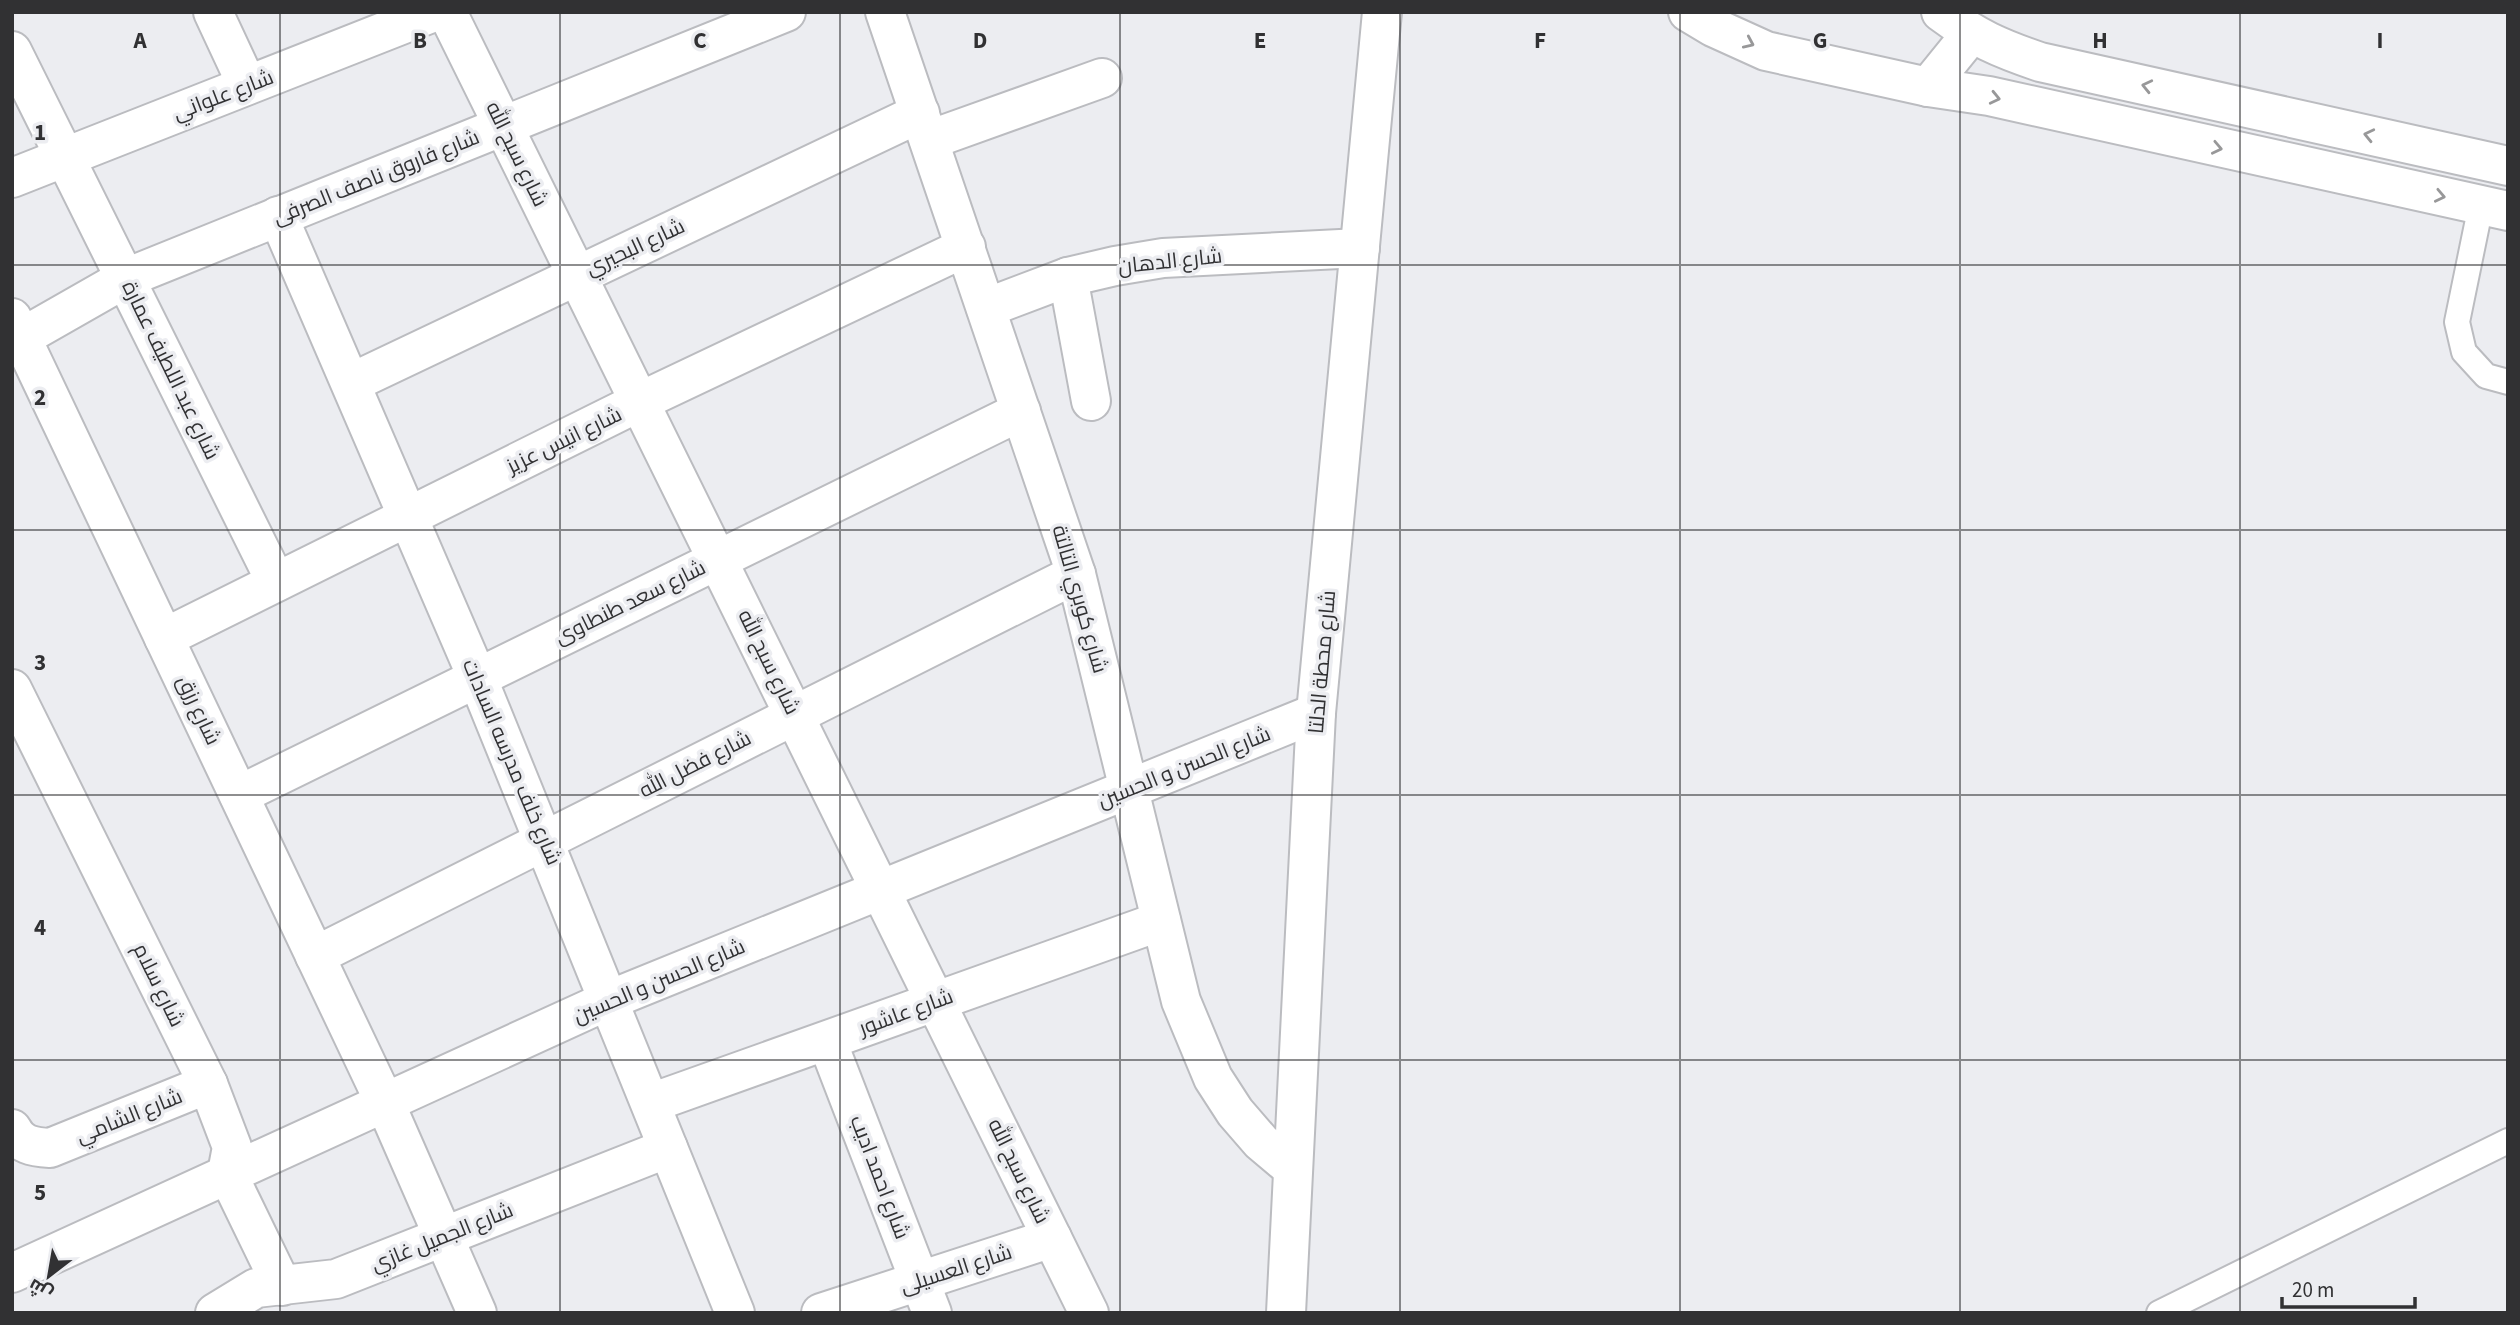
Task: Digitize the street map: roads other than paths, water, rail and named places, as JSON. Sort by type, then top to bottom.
[{"type":"street","points":[[213,12],[247,85]]},
{"type":"street","name":"شارع علواني","points":[[12,178],[434,12]]},
{"type":"street","name":"شارع سبح الله","points":[[447,12],[1089,1313]]},
{"type":"street","name":"شارع فاروق ناصف الصرفى","points":[[15,333],[126,278],[786,12]]},
{"type":"street","name":"شارع كوبري التالتة","points":[[885,12],[1076,574],[1181,1001],[1213,1078],[1235,1112],[1261,1142],[1292,1168]]},
{"type":"street","name":"شارع محطة الدلتا","points":[[1286,1313],[1317,713],[1382,12]]},
{"type":"street","points":[[1688,12],[1713,27],[1766,51],[1928,86],[1989,96],[2495,208]]},
{"type":"street","points":[[1928,86],[1956,23],[2000,48],[2040,62],[2508,166]]},
{"type":"street","name":"شارع عبد اللطيف عمارة","points":[[12,51],[276,582]]},
{"type":"street","name":"شارع البحيري","points":[[351,383],[577,274],[924,127],[1102,78]]},
{"type":"street","name":"شارع خلف مدرسه السادات","points":[[278,216],[545,840],[735,1313]]},
{"type":"street","name":"شارع انيس عزيز","points":[[164,638],[639,402],[966,247]]},
{"type":"street","name":"شارع الدهان","points":[[986,308],[1068,277],[1163,258],[1360,248]]},
{"type":"street","points":[[1068,277],[1091,401]]},
{"type":"street","name":"شارع رزق","points":[[15,333],[164,638],[385,1103],[477,1313]]},
{"type":"street","name":"شارع سعد طنطاوى","points":[[239,795],[1021,411]]},
{"type":"street","name":"شارع فضل الله","points":[[315,956],[1076,574]]},
{"type":"street","name":"شارع سلام","points":[[12,689],[208,1084],[232,1147],[228,1173],[282,1286]]},
{"type":"street","name":"شارع الحسن و الحسين","points":[[12,1273],[609,1000],[1317,713]]},
{"type":"street","name":"شارع عاشور","points":[[651,1104],[1161,921]]},
{"type":"street","name":"شارع احمد اديب","points":[[827,1041],[926,1297]]},
{"type":"street","name":"شارع الشامي","points":[[12,1129],[17,1137],[32,1147],[50,1148],[208,1084]]},
{"type":"street","name":"شارع الجميل غازي","points":[[238,1306],[256,1288],[336,1279],[668,1148]]},
{"type":"street","name":"شارع العسيلى","points":[[821,1313],[926,1297],[1052,1238]]},
{"type":"lane","points":[[2495,208],[2457,322],[2464,352],[2486,376],[2508,382]]},
{"type":"lane","points":[[2159,1313],[2508,1140]]}]
